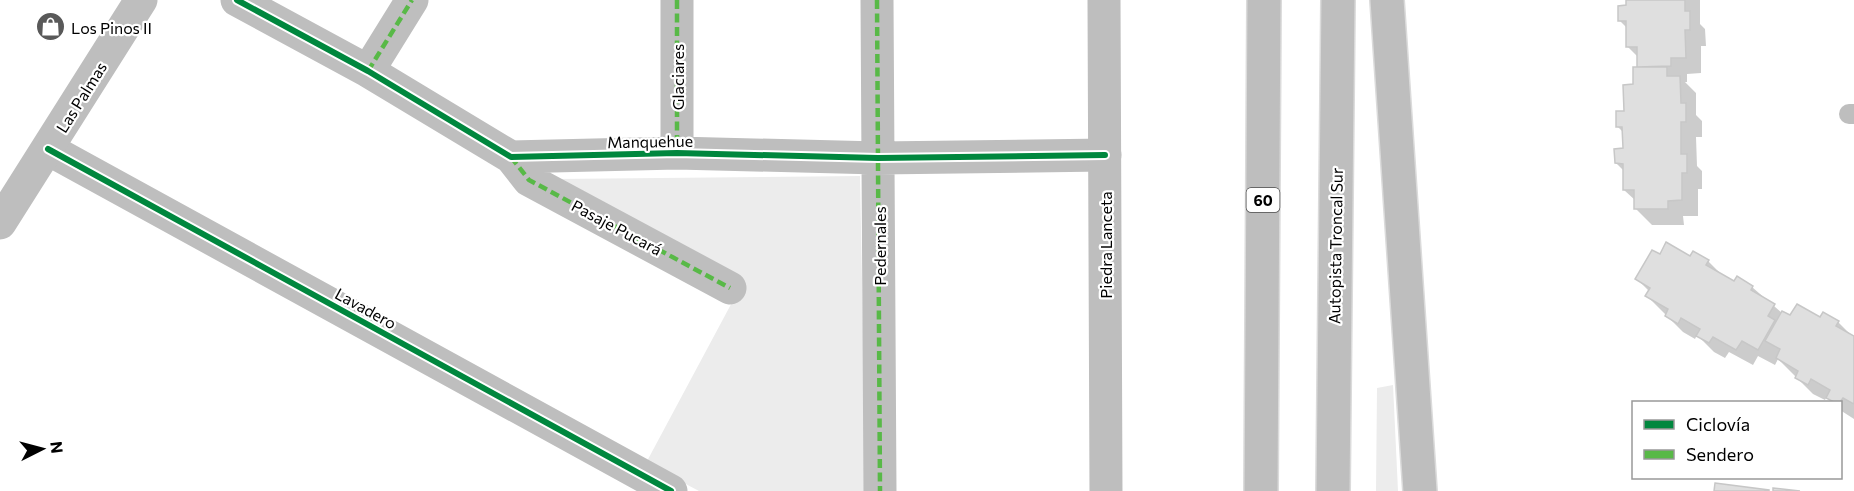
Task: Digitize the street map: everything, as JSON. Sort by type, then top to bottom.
[{"type":"main road","name":"Las Palmas","points":[[0,223],[141,0]]},
{"type":"main road","points":[[237,0],[368,71],[511,157]]},
{"type":"main road","points":[[368,71],[412,0]]},
{"type":"main road","name":"Glaciares","points":[[677,0],[677,153]]},
{"type":"main road","name":"Pedernales","points":[[877,0],[880,491]]},
{"type":"main road","name":"Piedra Lanceta","points":[[1104,0],[1106,491]]},
{"type":"main road","name":"60","points":[[1261,491],[1264,0]]},
{"type":"main road","name":"Autopista Troncal Sur","points":[[1333,491],[1338,0]]},
{"type":"main road","points":[[1387,0],[1420,491]]},
{"type":"main road","name":"Lavadero","points":[[48,149],[671,491]]},
{"type":"main road","name":"Manquehue","points":[[511,157],[677,153],[878,158],[1105,156]]},
{"type":"main road","name":"Pasaje Pucará","points":[[511,157],[529,180],[730,288]]},
{"type":"main road","points":[[1251,491],[1262,401]]},
{"type":"shaded area","points":[[860,176],[866,491],[699,491],[646,463],[744,280],[554,179]]},
{"type":"shaded area","points":[[1393,385],[1398,491],[1376,491],[1377,388]]},
{"type":"building","points":[[1626,0],[1685,0],[1685,11],[1690,11],[1690,30],[1685,30],[1686,58],[1671,58],[1671,66],[1637,67],[1637,47],[1626,47],[1626,21],[1618,21],[1618,6],[1626,5]]},
{"type":"building","points":[[1633,67],[1667,67],[1667,76],[1680,76],[1681,103],[1686,103],[1686,122],[1681,122],[1681,154],[1687,154],[1687,173],[1682,173],[1682,200],[1668,201],[1668,209],[1634,209],[1634,190],[1623,190],[1623,164],[1615,163],[1614,149],[1623,148],[1622,127],[1616,127],[1616,111],[1624,111],[1623,85],[1633,84]]},
{"type":"building","points":[[1666,242],[1690,256],[1693,251],[1709,260],[1706,265],[1734,281],[1737,276],[1753,286],[1751,290],[1775,304],[1768,316],[1775,320],[1758,350],[1742,341],[1736,350],[1713,337],[1709,343],[1696,336],[1700,329],[1681,318],[1678,324],[1665,316],[1668,309],[1645,296],[1650,288],[1635,279],[1652,250],[1660,254]]},
{"type":"building","points":[[1797,304],[1820,317],[1823,312],[1839,321],[1836,326],[1854,336],[1854,404],[1843,398],[1841,401],[1832,401],[1826,398],[1830,390],[1811,379],[1808,385],[1795,378],[1798,371],[1776,358],[1780,349],[1765,341],[1782,311],[1790,315]]},
{"type":"building","points":[[1715,483],[1769,490],[1769,491],[1714,491]]},
{"type":"building","points":[[1773,488],[1800,491],[1773,491]]},
{"type":"marked path","points":[[368,71],[412,0]]},
{"type":"marked path","points":[[677,0],[677,153]]},
{"type":"marked path","points":[[877,0],[880,491]]},
{"type":"marked path","points":[[511,157],[529,180],[730,288]]},
{"type":"cycle path","points":[[237,0],[368,71],[511,157],[677,153],[878,158],[1105,155]]},
{"type":"cycle path","points":[[48,149],[671,491]]},
{"type":"place","name":"Los Pinos II","points":[[50,27]]}]
